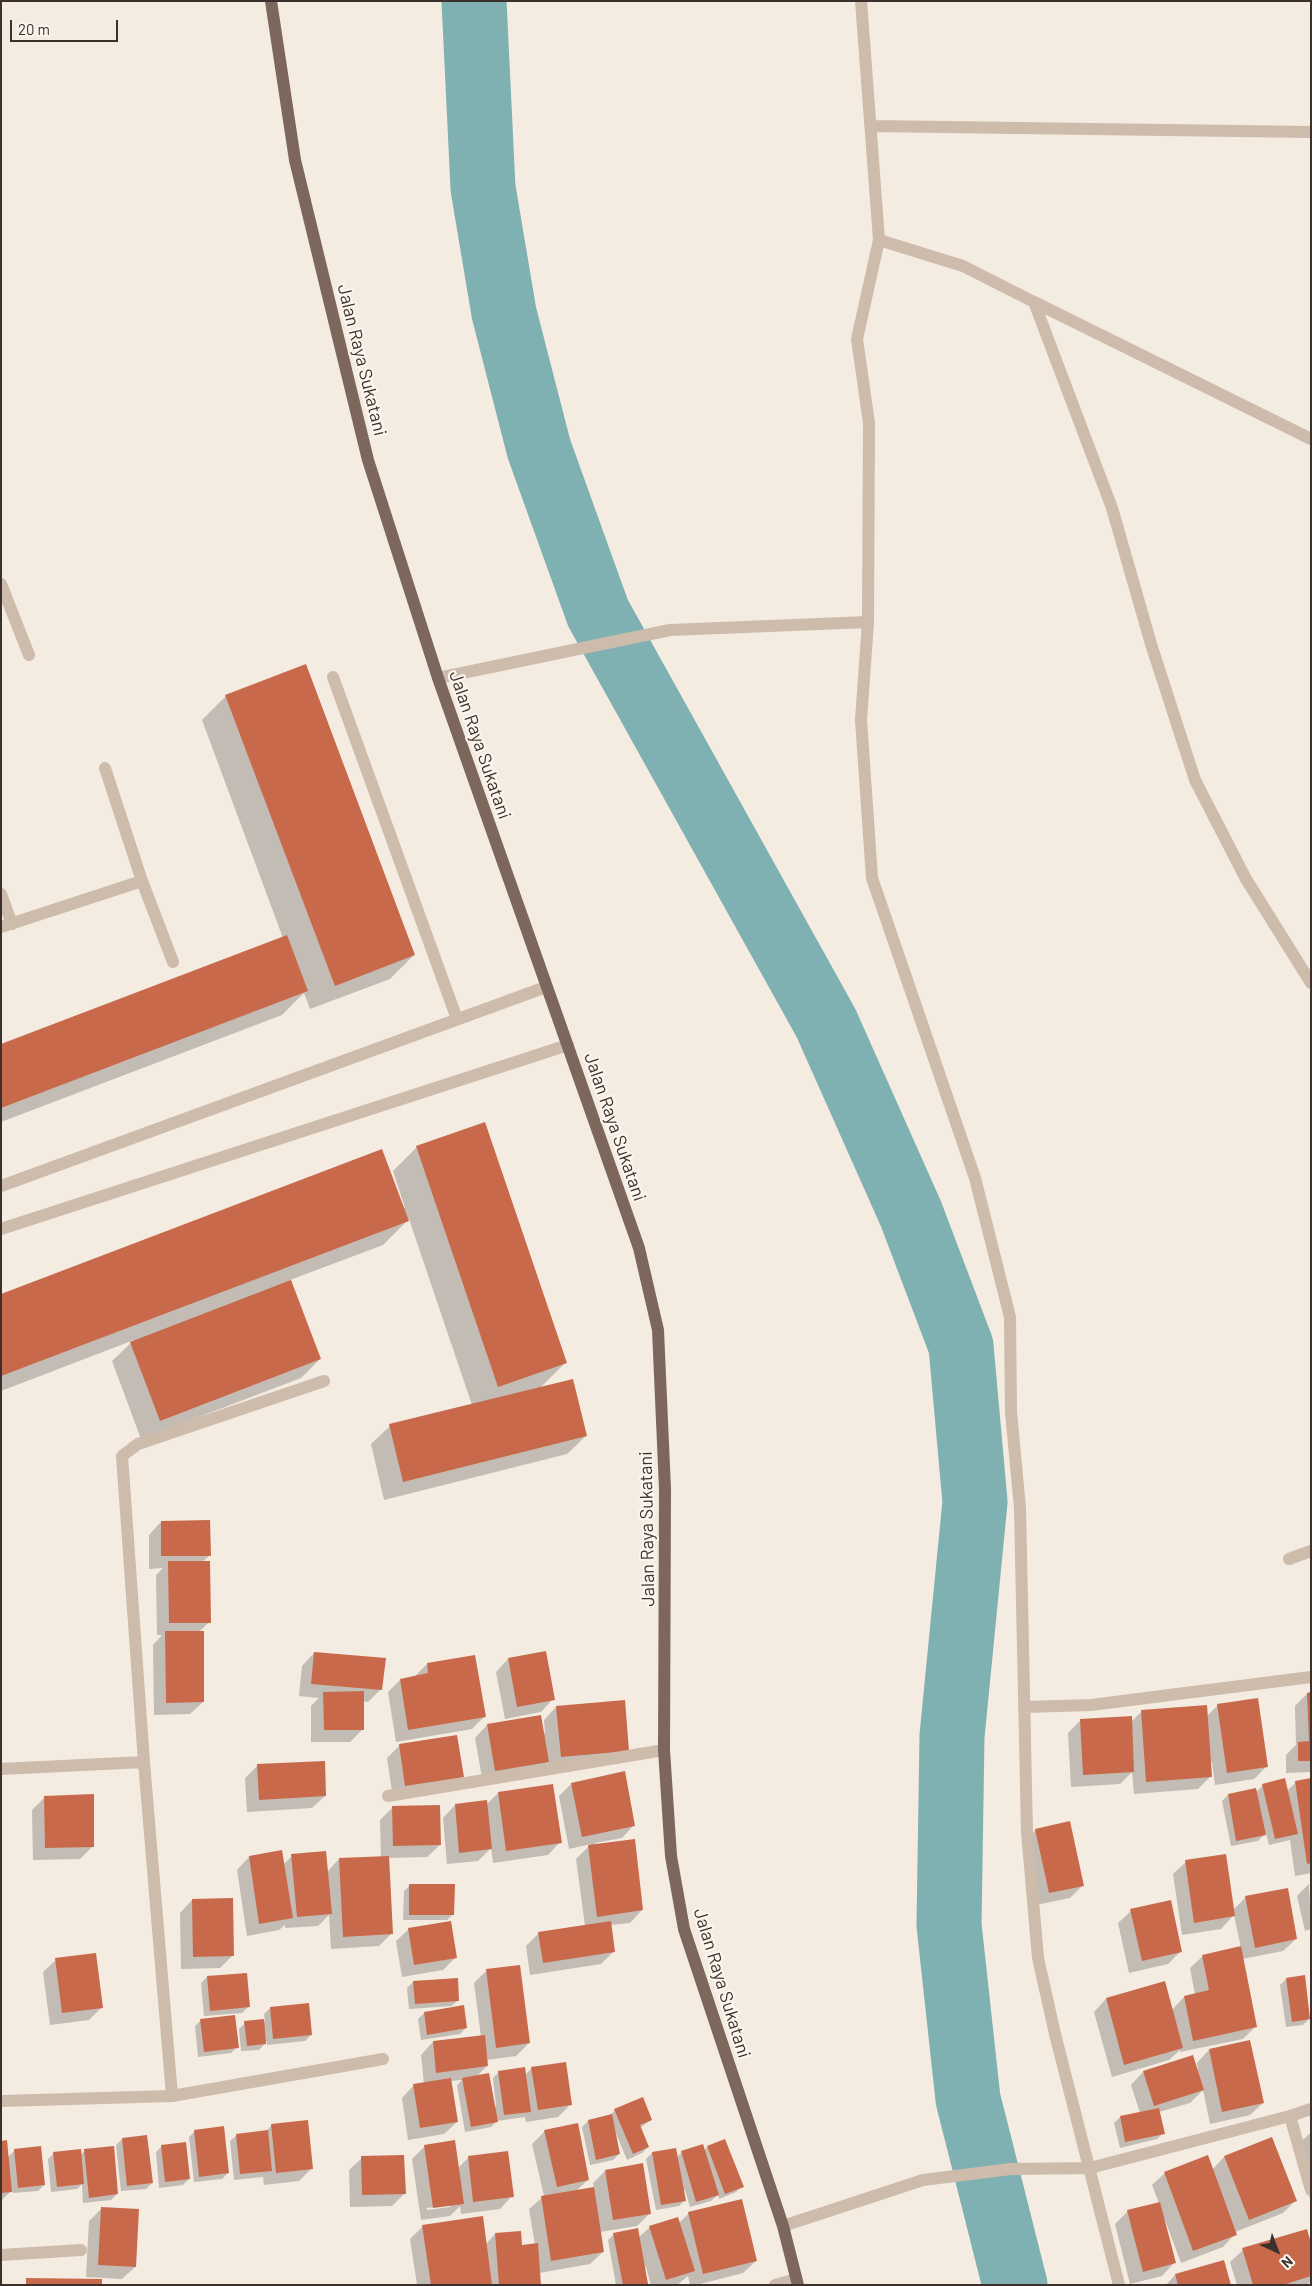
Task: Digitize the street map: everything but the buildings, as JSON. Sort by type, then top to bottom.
[{"type":"main road","name":"Jalan Raya Sukatani","points":[[271,1],[295,160],[368,460],[438,678],[639,1248],[658,1330],[666,1489],[664,1750],[671,1856],[684,1929],[783,2226],[797,2282]]},
{"type":"street","points":[[862,1],[879,240],[857,339],[869,424],[868,622],[861,720],[872,878],[975,1178],[1010,1317],[1011,1412],[1020,1508],[1027,1832],[1038,1958],[1055,2034],[1119,2285]]},
{"type":"street","points":[[872,126],[1311,132]]},
{"type":"street","points":[[879,240],[963,266],[1311,439]]},
{"type":"street","points":[[1034,302],[1112,508],[1151,644],[1195,780],[1246,879],[1311,983]]},
{"type":"street","points":[[1,584],[29,655]]},
{"type":"street","points":[[438,678],[670,630],[868,622]]},
{"type":"street","points":[[333,677],[457,1019]]},
{"type":"street","points":[[105,768],[142,881],[173,962]]},
{"type":"street","points":[[1,894],[7,926],[142,881]]},
{"type":"street","points":[[1,1186],[546,987]]},
{"type":"street","points":[[1,1229],[568,1045]]},
{"type":"street","points":[[172,2096],[144,1762],[122,1456],[138,1444],[324,1381]]},
{"type":"street","points":[[1289,1559],[1311,1552]]},
{"type":"street","points":[[1024,1707],[1091,1704],[1311,1677]]},
{"type":"street","points":[[388,1796],[664,1750]]},
{"type":"street","points":[[1,1769],[144,1762]]},
{"type":"street","points":[[1,2101],[172,2096],[383,2060]]},
{"type":"street","points":[[783,2226],[923,2180],[1011,2169],[1090,2168],[1311,2109]]},
{"type":"street","points":[[1290,2116],[1311,2190]]},
{"type":"street","points":[[1,2255],[81,2250]]},
{"type":"street","points":[[775,2285],[797,2282]]},
{"type":"waterway","points":[[474,1],[483,188],[504,313],[539,449],[598,613],[826,1023],[911,1214],[961,1346],[975,1502],[952,1736],[949,1925],[968,2099],[1015,2285]]}]
